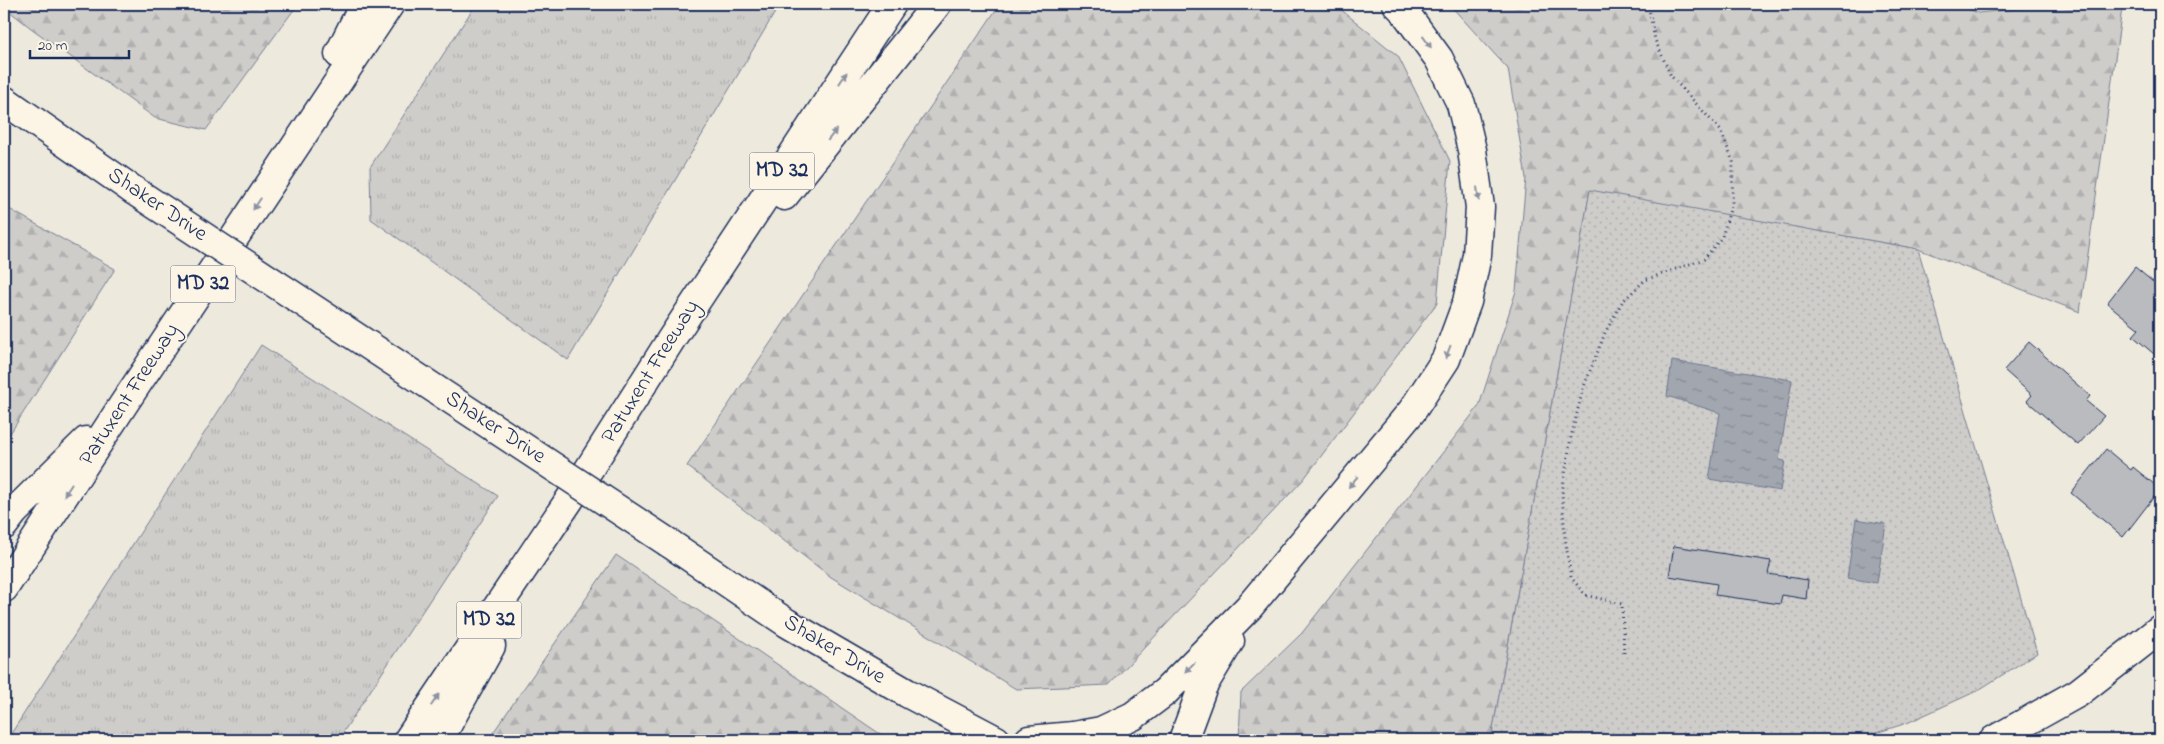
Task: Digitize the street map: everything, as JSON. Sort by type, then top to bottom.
[{"type":"main road","points":[[284,163],[364,4]]},
{"type":"main road","name":"Patuxent Freeway","points":[[4,588],[123,405],[390,4]]},
{"type":"main road","name":"Patuxent Freeway","points":[[408,740],[570,500],[672,338],[892,4]]},
{"type":"main road","points":[[672,338],[936,4]]},
{"type":"main road","points":[[1029,740],[1101,731],[1133,716],[1165,692],[1249,607],[1412,411],[1446,359],[1467,302],[1476,255],[1480,207],[1472,150],[1460,104],[1439,59],[1404,11],[1396,4]]},
{"type":"main road","name":"Shaker Drive","points":[[4,100],[133,190],[669,543],[787,623],[907,693],[996,740]]},
{"type":"main road","points":[[4,526],[14,512],[123,405]]},
{"type":"main road","points":[[439,740],[570,500]]},
{"type":"main road","points":[[1183,740],[1203,686],[1249,607]]},
{"type":"main road","points":[[1994,740],[2078,693],[2160,629]]},
{"type":"path","points":[[1624,653],[1622,604],[1585,595],[1571,576],[1565,538],[1562,493],[1571,437],[1587,380],[1605,333],[1622,302],[1646,280],[1704,259],[1722,237],[1732,203],[1733,162],[1721,131],[1670,76],[1655,40],[1648,4]]},
{"type":"green space","points":[[4,4],[298,4],[206,130],[155,118],[31,28],[4,7]]},
{"type":"green space","points":[[476,4],[780,4],[568,360],[371,219],[370,167]]},
{"type":"green space","points":[[1000,4],[1334,4],[1398,56],[1450,161],[1437,303],[1303,480],[1109,685],[1016,689],[831,577],[687,466]]},
{"type":"green space","points":[[1449,4],[1955,4],[1978,13],[2048,6],[2122,8],[2080,312],[1918,249],[1590,191],[1491,740],[1239,740],[1241,692],[1302,633],[1479,406],[1516,291],[1526,178],[1508,69]]},
{"type":"green space","points":[[1590,190],[1918,249],[2037,653],[1977,691],[1907,723],[1854,740],[1491,740]]},
{"type":"green space","points":[[4,206],[115,269],[4,443]]},
{"type":"green space","points":[[261,345],[498,496],[338,740],[7,740]]},
{"type":"green space","points":[[616,555],[889,740],[488,740]]},
{"type":"water","points":[[1672,361],[1792,380],[1779,460],[1785,461],[1780,491],[1709,479],[1720,413],[1667,396]]},
{"type":"water","points":[[1856,519],[1886,524],[1877,583],[1847,578]]},
{"type":"building","points":[[2135,267],[2153,282],[2160,273],[2160,346],[2154,354],[2133,336],[2139,329],[2107,303]]},
{"type":"building","points":[[2029,342],[2090,396],[2086,401],[2104,416],[2078,445],[2027,401],[2032,395],[2004,370]]},
{"type":"building","points":[[2106,449],[2131,470],[2133,467],[2160,489],[2123,537],[2071,493]]},
{"type":"building","points":[[1674,546],[1771,561],[1768,574],[1808,580],[1806,599],[1782,595],[1780,604],[1715,595],[1717,584],[1669,576]]}]
